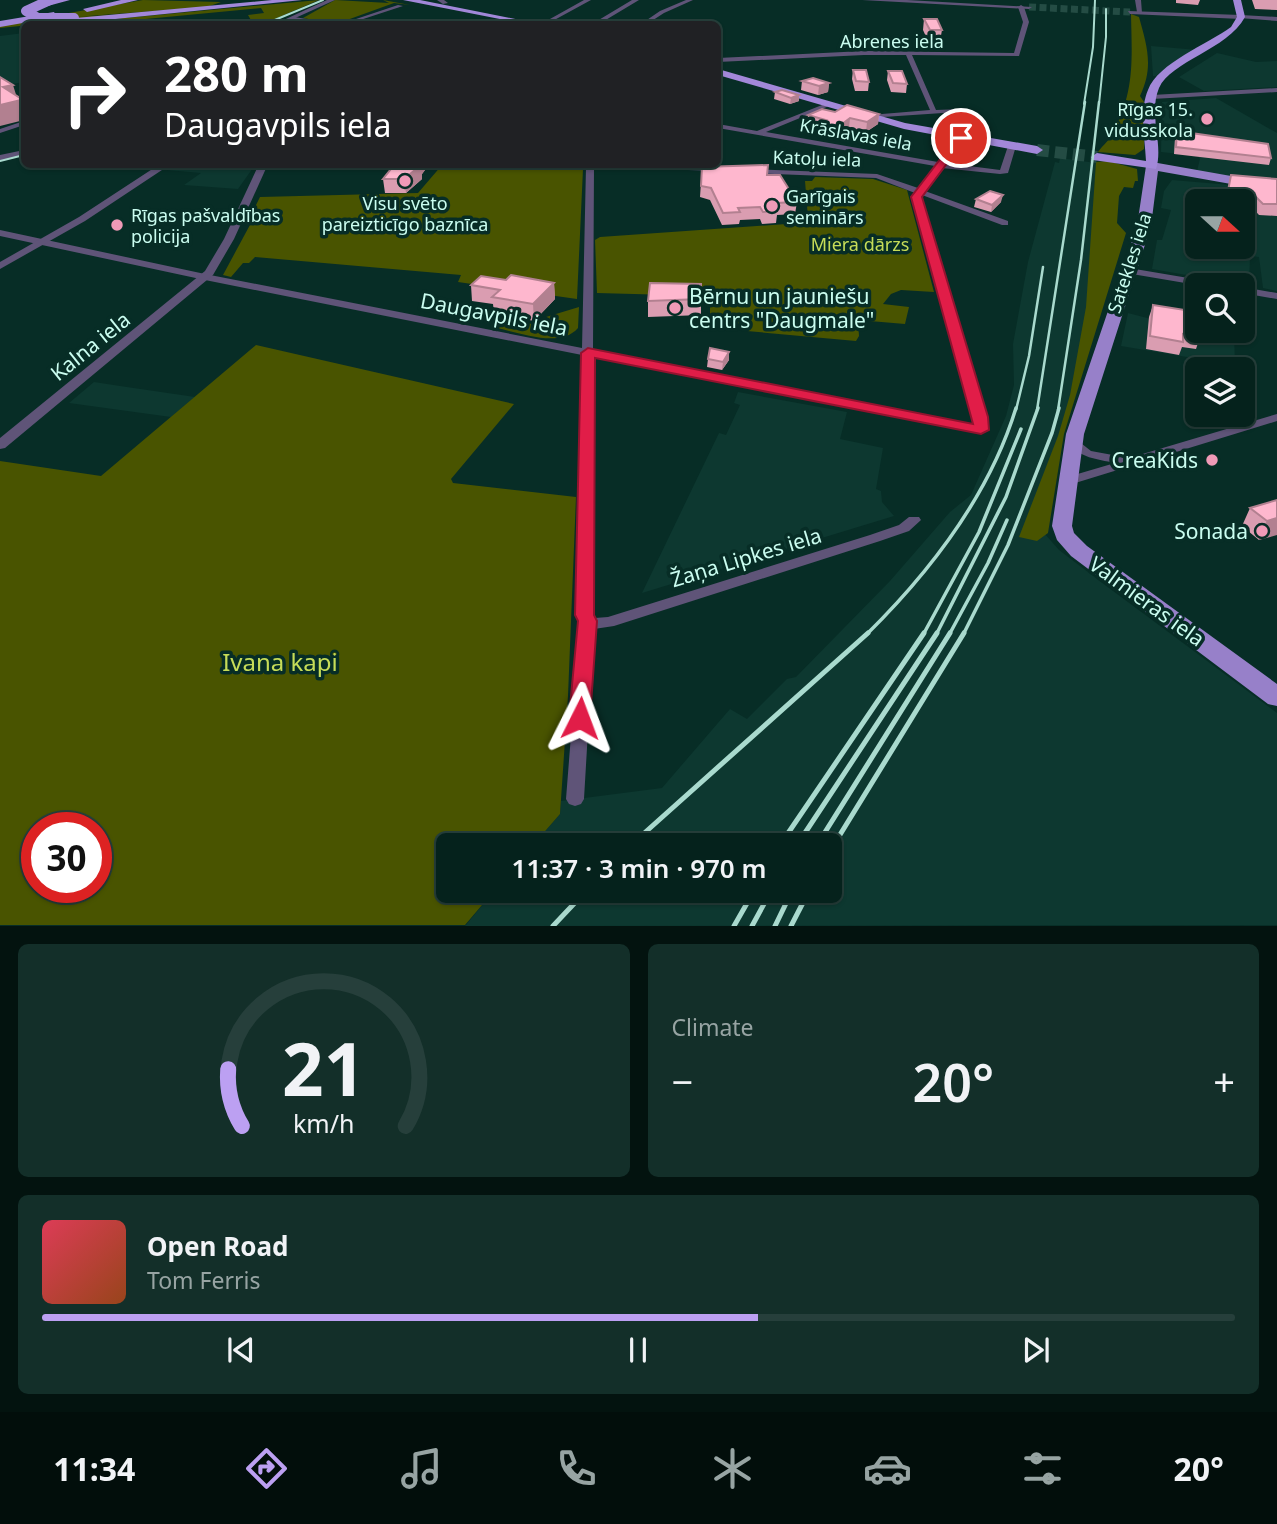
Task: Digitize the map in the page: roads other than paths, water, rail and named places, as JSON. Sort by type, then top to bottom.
[{"type":"highway","points":[[50,0],[34,5],[26,12],[38,18],[74,18],[209,8],[222,5],[225,0]]},
{"type":"highway","points":[[0,14],[66,0]]},
{"type":"highway","points":[[0,24],[117,0]]},
{"type":"highway","points":[[0,24],[134,0]]},
{"type":"highway","points":[[254,0],[270,0]]},
{"type":"highway","points":[[86,21],[298,0]]},
{"type":"highway","points":[[416,0],[444,3]]},
{"type":"highway","points":[[430,0],[504,21]]},
{"type":"highway","points":[[1152,97],[1158,80],[1226,36],[1241,17],[1237,0]]},
{"type":"highway","points":[[405,2],[444,3]]},
{"type":"highway","points":[[0,24],[21,26]]},
{"type":"highway","points":[[721,73],[870,117],[961,138],[1037,150]]},
{"type":"highway","name":"Satekles iela","points":[[1152,97],[1152,166]]},
{"type":"highway","points":[[1097,157],[1152,166]]},
{"type":"main road","points":[[1152,166],[1222,179],[1277,184]]},
{"type":"main road","name":"Satekles iela","points":[[1068,481],[1073,443],[1144,226],[1152,166]]},
{"type":"main road","name":"Valmieras iela","points":[[1068,481],[1062,526],[1070,544],[1277,697]]},
{"type":"street","points":[[288,21],[332,0]]},
{"type":"street","points":[[550,21],[588,0]]},
{"type":"street","points":[[629,0],[638,2]]},
{"type":"street","points":[[650,21],[690,0]]},
{"type":"street","points":[[865,0],[1023,5]]},
{"type":"street","points":[[1138,0],[1140,12]]},
{"type":"street","points":[[352,21],[405,2]]},
{"type":"street","points":[[601,21],[638,2]]},
{"type":"street","points":[[615,21],[638,2]]},
{"type":"street","name":"Abrenes iela","points":[[721,60],[908,54],[1017,55],[1026,22],[1023,5]]},
{"type":"street","points":[[1130,12],[1277,19]]},
{"type":"street","points":[[294,19],[307,21]]},
{"type":"street","points":[[908,54],[934,112]]},
{"type":"street","points":[[1152,97],[1277,90]]},
{"type":"street","points":[[758,133],[827,105]]},
{"type":"street","points":[[870,117],[958,110]]},
{"type":"street","points":[[0,131],[21,124]]},
{"type":"street","name":"Krāslavas iela","points":[[721,127],[940,165],[1003,172],[1012,146]]},
{"type":"street","points":[[920,192],[961,138]]},
{"type":"street","points":[[0,160],[21,156]]},
{"type":"street","points":[[0,266],[161,168]]},
{"type":"street","name":"Kalna iela","points":[[0,445],[205,277],[229,239],[262,168]]},
{"type":"street","points":[[575,799],[587,621],[584,615],[590,168]]},
{"type":"street","points":[[673,168],[729,170]]},
{"type":"street","name":"Katoļu iela","points":[[742,170],[871,176],[1005,223]]},
{"type":"street","name":"Daugavpils iela","points":[[0,233],[205,277],[981,430],[981,417],[916,197],[920,192]]},
{"type":"street","points":[[1129,271],[1185,280]]},
{"type":"street","points":[[1255,292],[1277,296]]},
{"type":"street","points":[[1068,481],[1277,417]]},
{"type":"street","points":[[1073,443],[1087,454],[1100,458],[1132,461]]},
{"type":"street","name":"Žaņa Lipkes iela","points":[[587,621],[600,624],[623,618],[875,538],[904,527],[914,520]]},
{"type":"tunnel","points":[[1029,7],[1130,12]]},
{"type":"tunnel","points":[[1037,150],[1097,157]]},
{"type":"tram line","points":[[272,21],[323,0]]},
{"type":"tram line","points":[[0,161],[21,156]]},
{"type":"railway","points":[[1084,104],[1093,47],[1095,0]]},
{"type":"railway","points":[[1099,104],[1106,9]]},
{"type":"railway","points":[[1037,410],[1085,102]]},
{"type":"railway","points":[[1058,410],[1081,260],[1099,102]]},
{"type":"railway","points":[[1016,410],[1029,356],[1043,267]]},
{"type":"railway","points":[[867,634],[935,558],[974,502],[990,472],[1016,408]]},
{"type":"railway","points":[[936,635],[1006,497],[1038,408]]},
{"type":"railway","points":[[964,633],[1008,545],[1052,433],[1059,408]]},
{"type":"railway","points":[[923,635],[979,532],[1021,429]]},
{"type":"railway","points":[[949,635],[988,563],[1007,520]]},
{"type":"railway","points":[[788,833],[924,633]]},
{"type":"railway","points":[[805,833],[937,633]]},
{"type":"railway","points":[[825,833],[950,633]]},
{"type":"railway","points":[[841,833],[964,633]]},
{"type":"railway","points":[[644,833],[867,634]]},
{"type":"railway","points":[[553,926],[575,903]]},
{"type":"railway","points":[[734,926],[747,903]]},
{"type":"railway","points":[[752,926],[764,903]]},
{"type":"railway","points":[[775,926],[786,903]]},
{"type":"railway","points":[[791,926],[803,903]]},
{"type":"place","name":"Rīgas 15. vidusskola","points":[[1207,119]]},
{"type":"place","name":"Visu svēto pareizticīgo baznīca","points":[[405,181]]},
{"type":"place","name":"Garīgais seminārs","points":[[772,206]]},
{"type":"place","name":"Rīgas pašvaldības policija","points":[[117,225]]},
{"type":"place","name":"Bērnu un jauniešu centrs \"Daugmale\"","points":[[675,308]]},
{"type":"place","name":"CreaKids","points":[[1212,460]]},
{"type":"place","name":"Sonada","points":[[1262,531]]},
{"type":"park label","name":"Miera dārzs","points":[[860,244]]},
{"type":"park label","name":"Ivana kapi","points":[[280,661]]}]
